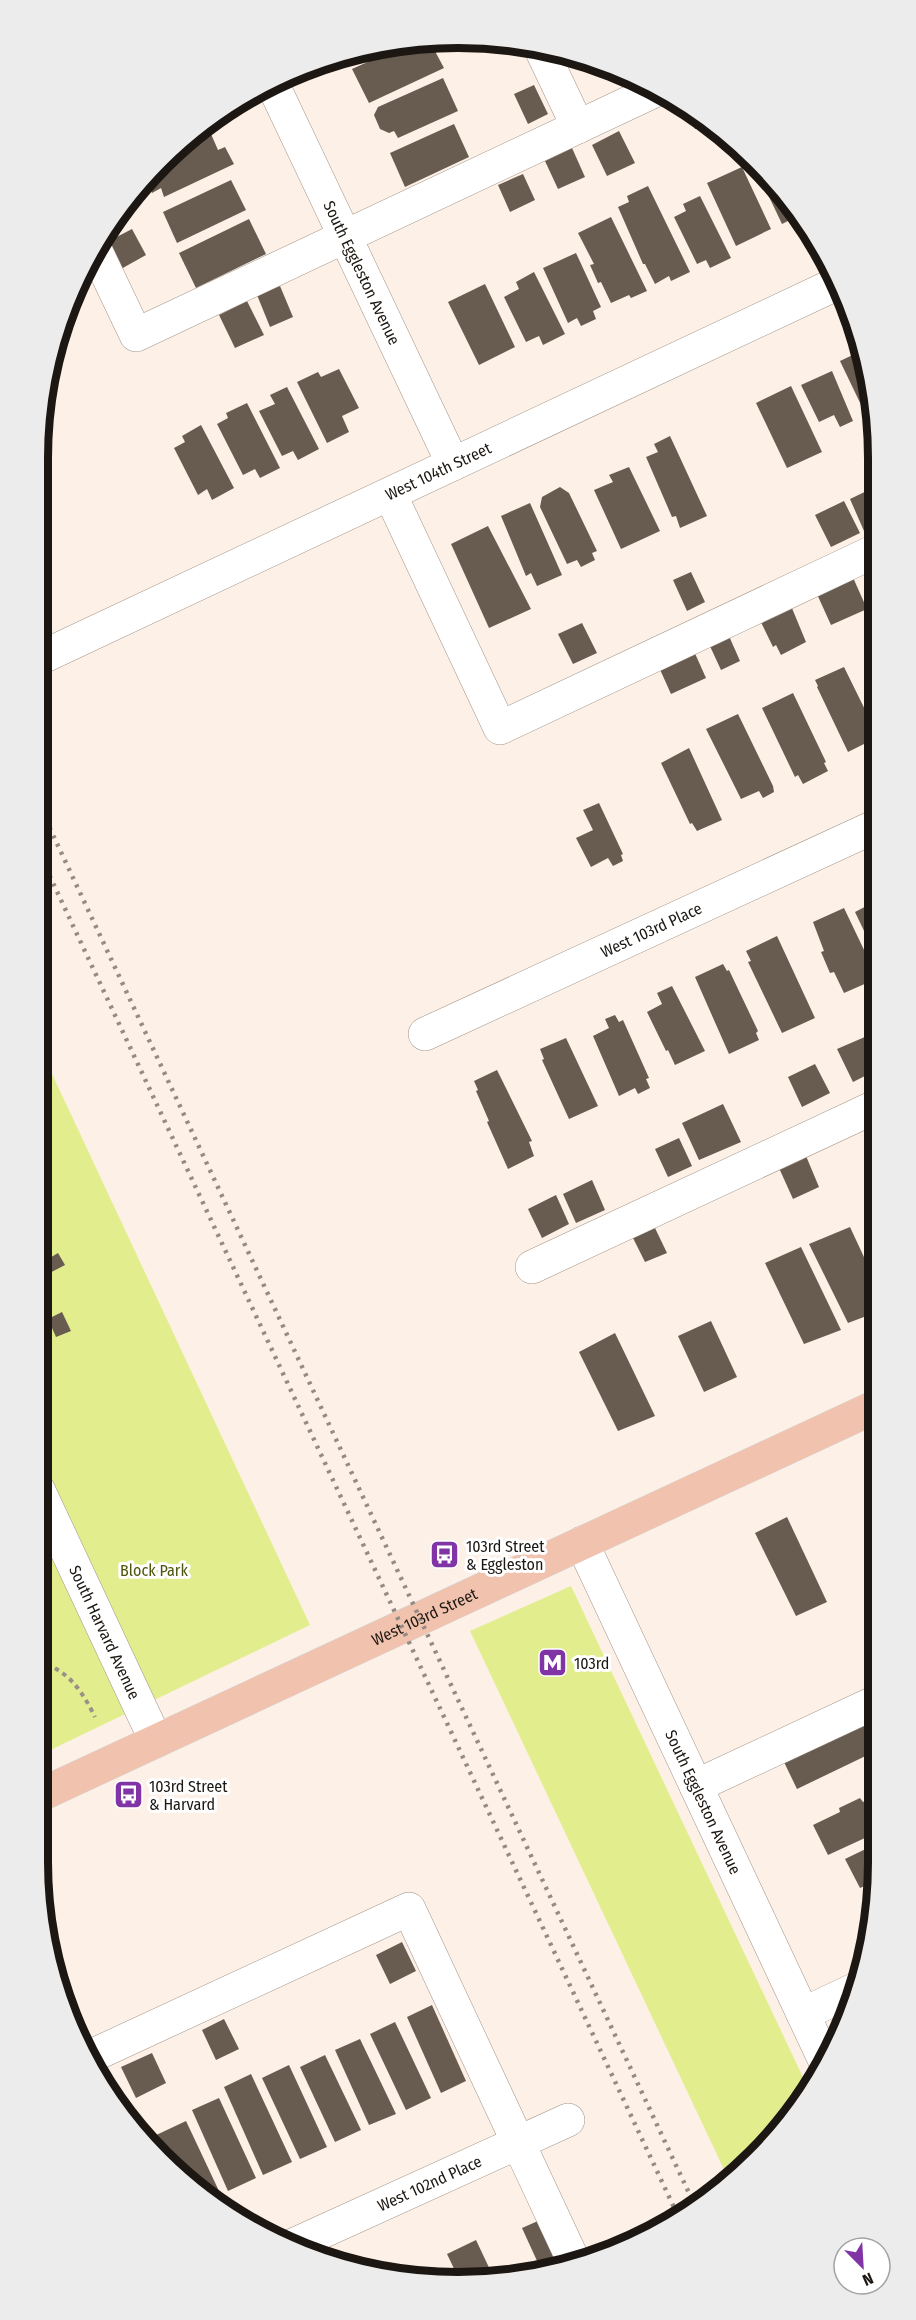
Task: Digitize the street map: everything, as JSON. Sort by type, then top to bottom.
[{"type":"main road","name":"West 103rd Street","points":[[48,1791],[868,1410]]},
{"type":"street","points":[[545,58],[578,127]]},
{"type":"street","name":"South Eggleston Avenue","points":[[276,91],[453,464]]},
{"type":"street","points":[[100,259],[136,335],[647,94]]},
{"type":"street","name":"West 104th Street","points":[[48,654],[830,287]]},
{"type":"street","points":[[390,494],[500,728],[868,554]]},
{"type":"street","name":"West 103rd Place","points":[[425,1034],[868,830]]},
{"type":"street","points":[[532,1267],[868,1110]]},
{"type":"street","name":"South Harvard Avenue","points":[[48,1510],[156,1741]]},
{"type":"street","name":"South Eggleston Avenue","points":[[582,1543],[821,2052]]},
{"type":"street","points":[[696,1786],[868,1706]]},
{"type":"street","points":[[96,2054],[409,1910],[571,2256]]},
{"type":"street","points":[[803,2014],[846,1994]]},
{"type":"street","name":"West 102nd Place","points":[[302,2241],[568,2120]]},
{"type":"path","points":[[48,1667],[71,1680],[81,1691],[95,1717]]},
{"type":"green space","name":"Block Park","points":[[48,1065],[310,1625],[48,1751]]},
{"type":"green space","points":[[571,1586],[805,2081],[766,2132],[725,2172],[470,1631]]},
{"type":"building","points":[[434,49],[444,68],[369,103],[352,69],[382,55]]},
{"type":"building","points":[[443,78],[458,111],[398,138],[394,131],[389,133],[380,129],[374,115],[378,107]]},
{"type":"building","points":[[534,85],[548,114],[528,124],[514,94]]},
{"type":"building","points":[[691,121],[700,127],[695,129]]},
{"type":"building","points":[[454,124],[469,157],[405,187],[390,153]]},
{"type":"building","points":[[619,131],[635,163],[607,176],[592,145]]},
{"type":"building","points":[[211,134],[218,150],[225,147],[234,164],[164,197],[161,188],[152,193],[150,188],[168,168],[203,137]]},
{"type":"building","points":[[572,148],[585,177],[558,189],[545,161]]},
{"type":"building","points":[[742,167],[771,229],[736,246],[707,183]]},
{"type":"building","points":[[523,174],[535,200],[510,212],[498,185]]},
{"type":"building","points":[[231,180],[246,210],[177,243],[163,212]]},
{"type":"building","points":[[764,185],[791,219],[782,224]]},
{"type":"building","points":[[648,186],[690,272],[671,281],[669,276],[655,284],[643,264],[618,207],[629,202],[627,196]]},
{"type":"building","points":[[700,196],[731,258],[710,268],[706,260],[697,264],[674,217],[686,211],[683,204]]},
{"type":"building","points":[[611,217],[647,291],[631,298],[629,295],[611,303],[601,282],[598,283],[590,265],[594,264],[578,233]]},
{"type":"building","points":[[249,219],[266,254],[196,288],[179,253]]},
{"type":"building","points":[[132,229],[146,255],[121,269],[108,244],[111,240]]},
{"type":"building","points":[[576,253],[601,307],[593,311],[596,319],[581,326],[577,318],[568,323],[543,268]]},
{"type":"building","points":[[534,272],[565,334],[543,345],[539,336],[526,342],[504,297],[519,289],[516,282]]},
{"type":"building","points":[[485,284],[515,347],[479,365],[448,302]]},
{"type":"building","points":[[280,286],[293,317],[270,327],[257,295]]},
{"type":"building","points":[[247,301],[264,335],[235,348],[219,315]]},
{"type":"building","points":[[854,354],[865,413],[840,361]]},
{"type":"building","points":[[339,369],[359,408],[342,416],[349,432],[327,443],[297,382],[318,372],[321,377]]},
{"type":"building","points":[[832,371],[853,421],[840,427],[834,415],[819,422],[801,385]]},
{"type":"building","points":[[791,386],[822,452],[787,468],[756,403]]},
{"type":"building","points":[[287,387],[319,449],[298,460],[293,451],[282,456],[259,411],[275,404],[270,395]]},
{"type":"building","points":[[247,403],[280,468],[260,478],[255,469],[243,475],[217,424],[228,418],[226,413]]},
{"type":"building","points":[[201,425],[234,488],[212,500],[207,489],[198,495],[174,448],[185,442],[182,436]]},
{"type":"building","points":[[670,436],[707,516],[680,528],[676,516],[672,517],[646,457],[658,452],[654,444]]},
{"type":"building","points":[[629,467],[660,531],[621,549],[594,490],[613,482],[609,475]]},
{"type":"building","points":[[560,487],[569,493],[597,551],[592,553],[595,560],[581,567],[577,560],[567,564],[540,507],[542,497]]},
{"type":"building","points":[[868,490],[868,529],[864,531],[850,499]]},
{"type":"building","points":[[844,501],[860,533],[831,547],[815,515]]},
{"type":"building","points":[[530,503],[562,575],[537,586],[531,573],[526,576],[501,516]]},
{"type":"building","points":[[488,526],[531,609],[489,628],[451,544]]},
{"type":"building","points":[[691,572],[705,602],[687,611],[673,580]]},
{"type":"building","points":[[851,573],[867,609],[831,625],[816,592]]},
{"type":"building","points":[[789,601],[806,642],[781,655],[776,645],[773,647],[758,616]]},
{"type":"building","points":[[582,623],[597,653],[573,664],[558,634]]},
{"type":"building","points":[[729,636],[740,661],[721,670],[709,644]]},
{"type":"building","points":[[693,649],[706,678],[671,694],[658,665]]},
{"type":"building","points":[[844,667],[868,716],[868,742],[848,752],[815,680]]},
{"type":"building","points":[[793,693],[826,762],[824,763],[828,771],[803,784],[798,775],[795,777],[762,708]]},
{"type":"building","points":[[738,714],[773,786],[774,792],[763,798],[759,791],[741,799],[706,729]]},
{"type":"building","points":[[689,748],[722,820],[697,831],[692,823],[690,824],[661,763]]},
{"type":"building","points":[[599,803],[623,854],[621,855],[623,861],[613,866],[608,858],[591,867],[576,838],[593,830],[583,810]]},
{"type":"building","points":[[868,905],[868,939],[855,912]]},
{"type":"building","points":[[844,908],[868,958],[868,982],[844,993],[834,972],[830,973],[821,952],[824,951],[813,922]]},
{"type":"building","points":[[777,936],[815,1018],[782,1033],[748,962],[751,961],[746,951]]},
{"type":"building","points":[[723,964],[727,971],[729,970],[758,1031],[756,1033],[759,1040],[729,1054],[695,977]]},
{"type":"building","points":[[672,986],[705,1051],[675,1065],[647,1012],[662,1004],[657,993]]},
{"type":"building","points":[[615,1015],[619,1022],[623,1020],[649,1078],[646,1079],[650,1088],[638,1094],[635,1088],[619,1096],[593,1036],[609,1028],[605,1019]]},
{"type":"building","points":[[868,1036],[868,1074],[853,1082],[837,1049]]},
{"type":"building","points":[[566,1038],[598,1106],[569,1119],[542,1060],[544,1059],[540,1049]]},
{"type":"building","points":[[815,1064],[830,1093],[802,1107],[788,1077]]},
{"type":"building","points":[[497,1070],[532,1141],[529,1142],[534,1156],[508,1169],[487,1122],[489,1121],[474,1081]]},
{"type":"building","points":[[723,1104],[741,1142],[699,1160],[682,1123]]},
{"type":"building","points":[[679,1138],[692,1166],[668,1177],[655,1149]]},
{"type":"building","points":[[806,1156],[819,1187],[793,1199],[779,1168]]},
{"type":"building","points":[[592,1180],[605,1210],[576,1223],[563,1194]]},
{"type":"building","points":[[556,1195],[569,1224],[542,1238],[528,1209]]},
{"type":"building","points":[[850,1227],[868,1266],[868,1315],[848,1323],[809,1244]]},
{"type":"building","points":[[655,1228],[667,1253],[645,1262],[633,1238]]},
{"type":"building","points":[[801,1247],[841,1330],[804,1344],[765,1263]]},
{"type":"building","points":[[58,1253],[65,1265],[48,1274],[48,1259]]},
{"type":"building","points":[[62,1312],[71,1331],[56,1337],[48,1319]]},
{"type":"building","points":[[711,1321],[737,1377],[704,1392],[678,1336]]},
{"type":"building","points":[[615,1333],[655,1416],[618,1431],[579,1352]]},
{"type":"building","points":[[787,1517],[827,1602],[796,1616],[755,1533]]},
{"type":"building","points":[[868,1722],[868,1755],[797,1789],[783,1760]]},
{"type":"building","points":[[860,1798],[863,1802],[868,1800],[868,1837],[828,1855],[813,1825],[840,1812],[839,1808]]},
{"type":"building","points":[[868,1848],[867,1885],[860,1888],[845,1859]]},
{"type":"building","points":[[402,1942],[416,1971],[390,1984],[376,1955]]},
{"type":"building","points":[[432,2005],[466,2081],[441,2093],[407,2017]]},
{"type":"building","points":[[224,2019],[239,2049],[216,2060],[202,2030]]},
{"type":"building","points":[[395,2022],[431,2098],[406,2110],[370,2034]]},
{"type":"building","points":[[360,2039],[396,2114],[369,2125],[335,2050]]},
{"type":"building","points":[[152,2053],[166,2083],[136,2098],[121,2067]]},
{"type":"building","points":[[325,2055],[361,2130],[335,2142],[300,2067]]},
{"type":"building","points":[[289,2065],[327,2147],[300,2159],[262,2078]]},
{"type":"building","points":[[251,2074],[292,2162],[263,2175],[224,2087]]},
{"type":"building","points":[[219,2098],[256,2178],[228,2191],[192,2110]]},
{"type":"building","points":[[186,2121],[219,2191],[216,2193],[208,2187],[168,2152],[154,2136]]},
{"type":"building","points":[[547,2217],[566,2257],[538,2264],[522,2228]]},
{"type":"building","points":[[476,2240],[490,2270],[456,2272],[447,2254]]},
{"type":"railway","points":[[48,824],[692,2199]]},
{"type":"railway","points":[[48,872],[675,2210]]},
{"type":"place","name":"103rd Street & Eggleston","points":[[445,1555]]},
{"type":"place","name":"103rd","points":[[553,1663]]},
{"type":"place","name":"103rd Street & Harvard","points":[[128,1795]]}]
